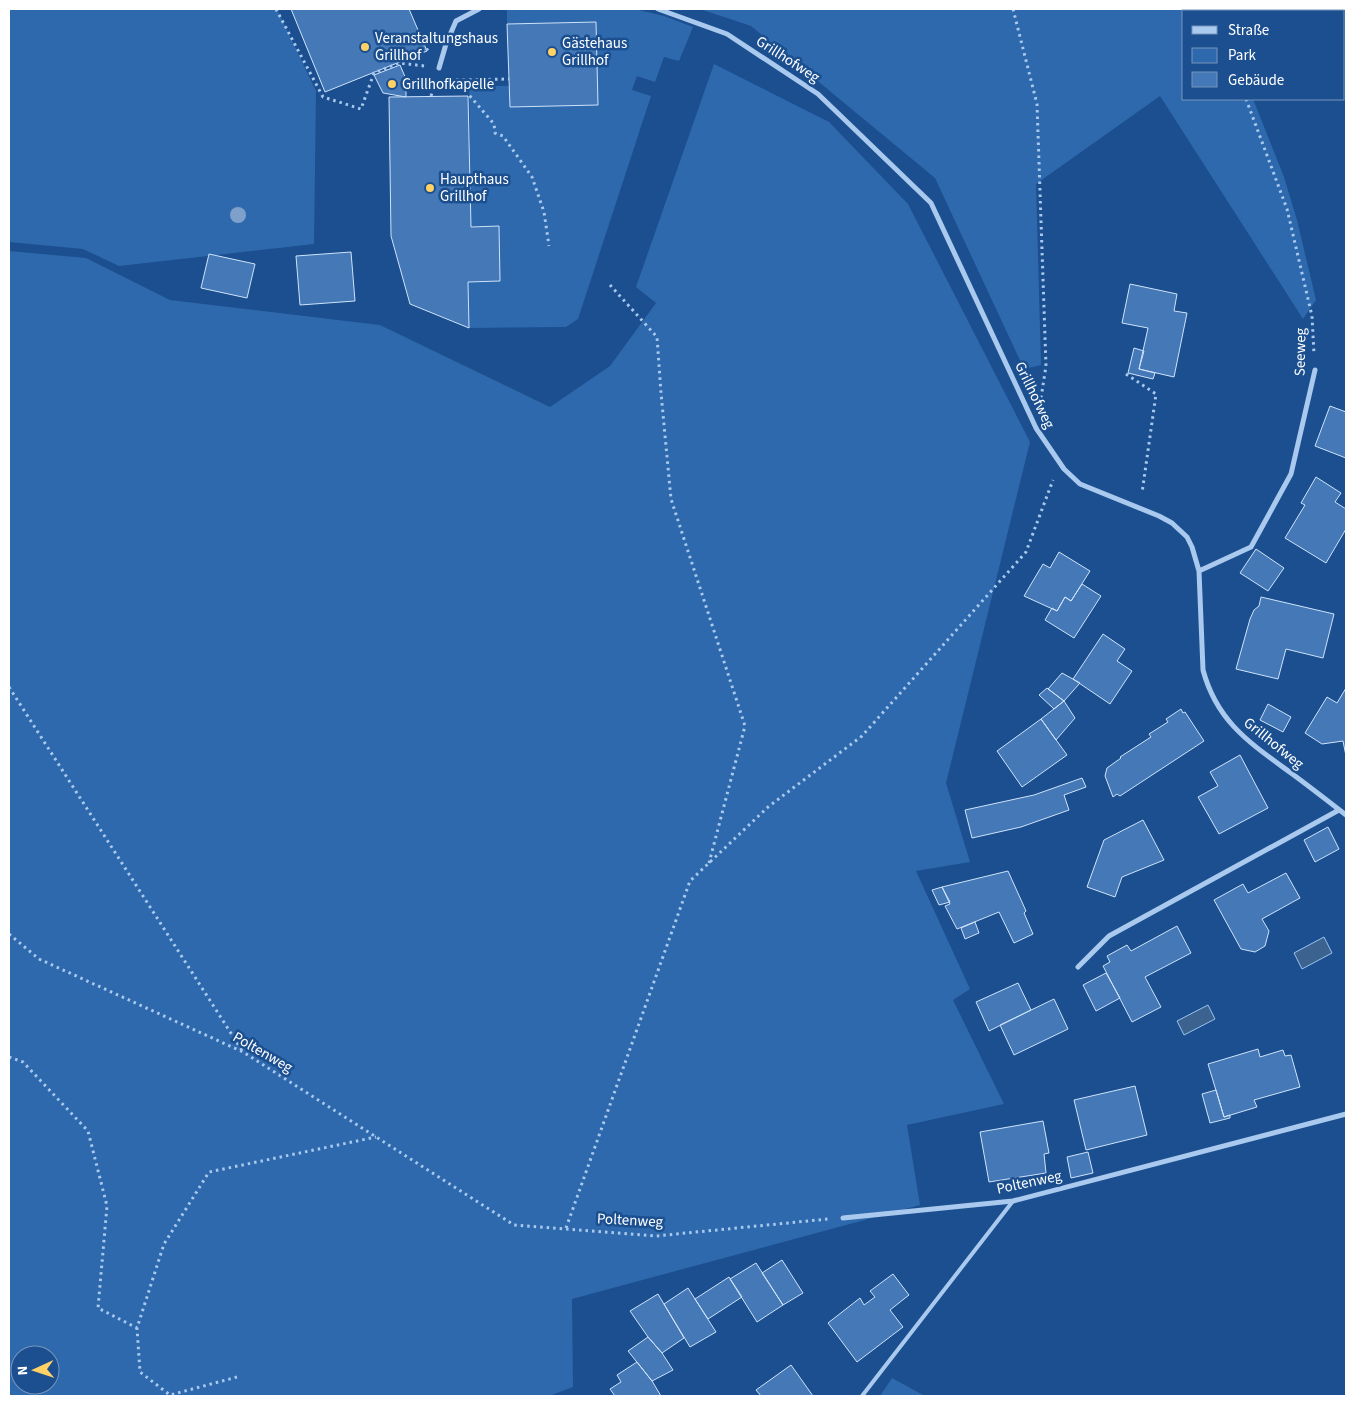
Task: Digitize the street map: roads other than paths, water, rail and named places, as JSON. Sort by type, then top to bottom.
[{"type":"street","points":[[439,68],[446,44],[456,21],[479,9]]},
{"type":"street","name":"Grillhofweg","points":[[658,9],[727,34],[818,94],[931,203],[1036,428],[1071,477],[1080,484],[1159,516],[1181,531],[1192,547],[1200,571],[1203,670],[1216,703],[1231,724],[1252,745],[1346,815]]},
{"type":"street","name":"Seeweg","points":[[1200,571],[1251,547],[1291,474],[1315,370]]},
{"type":"street","points":[[1078,967],[1109,936],[1339,810]]},
{"type":"street","name":"Poltenweg","points":[[843,1218],[1014,1201],[1346,1114]]},
{"type":"lane","points":[[862,1396],[1014,1201]]},
{"type":"place","name":"Veranstaltungshaus Grillhof","points":[[365,47]]},
{"type":"place","name":"Gästehaus Grillhof","points":[[552,52]]},
{"type":"place","name":"Grillhofkapelle","points":[[392,84]]},
{"type":"place","name":"Haupthaus Grillhof","points":[[430,188]]}]
